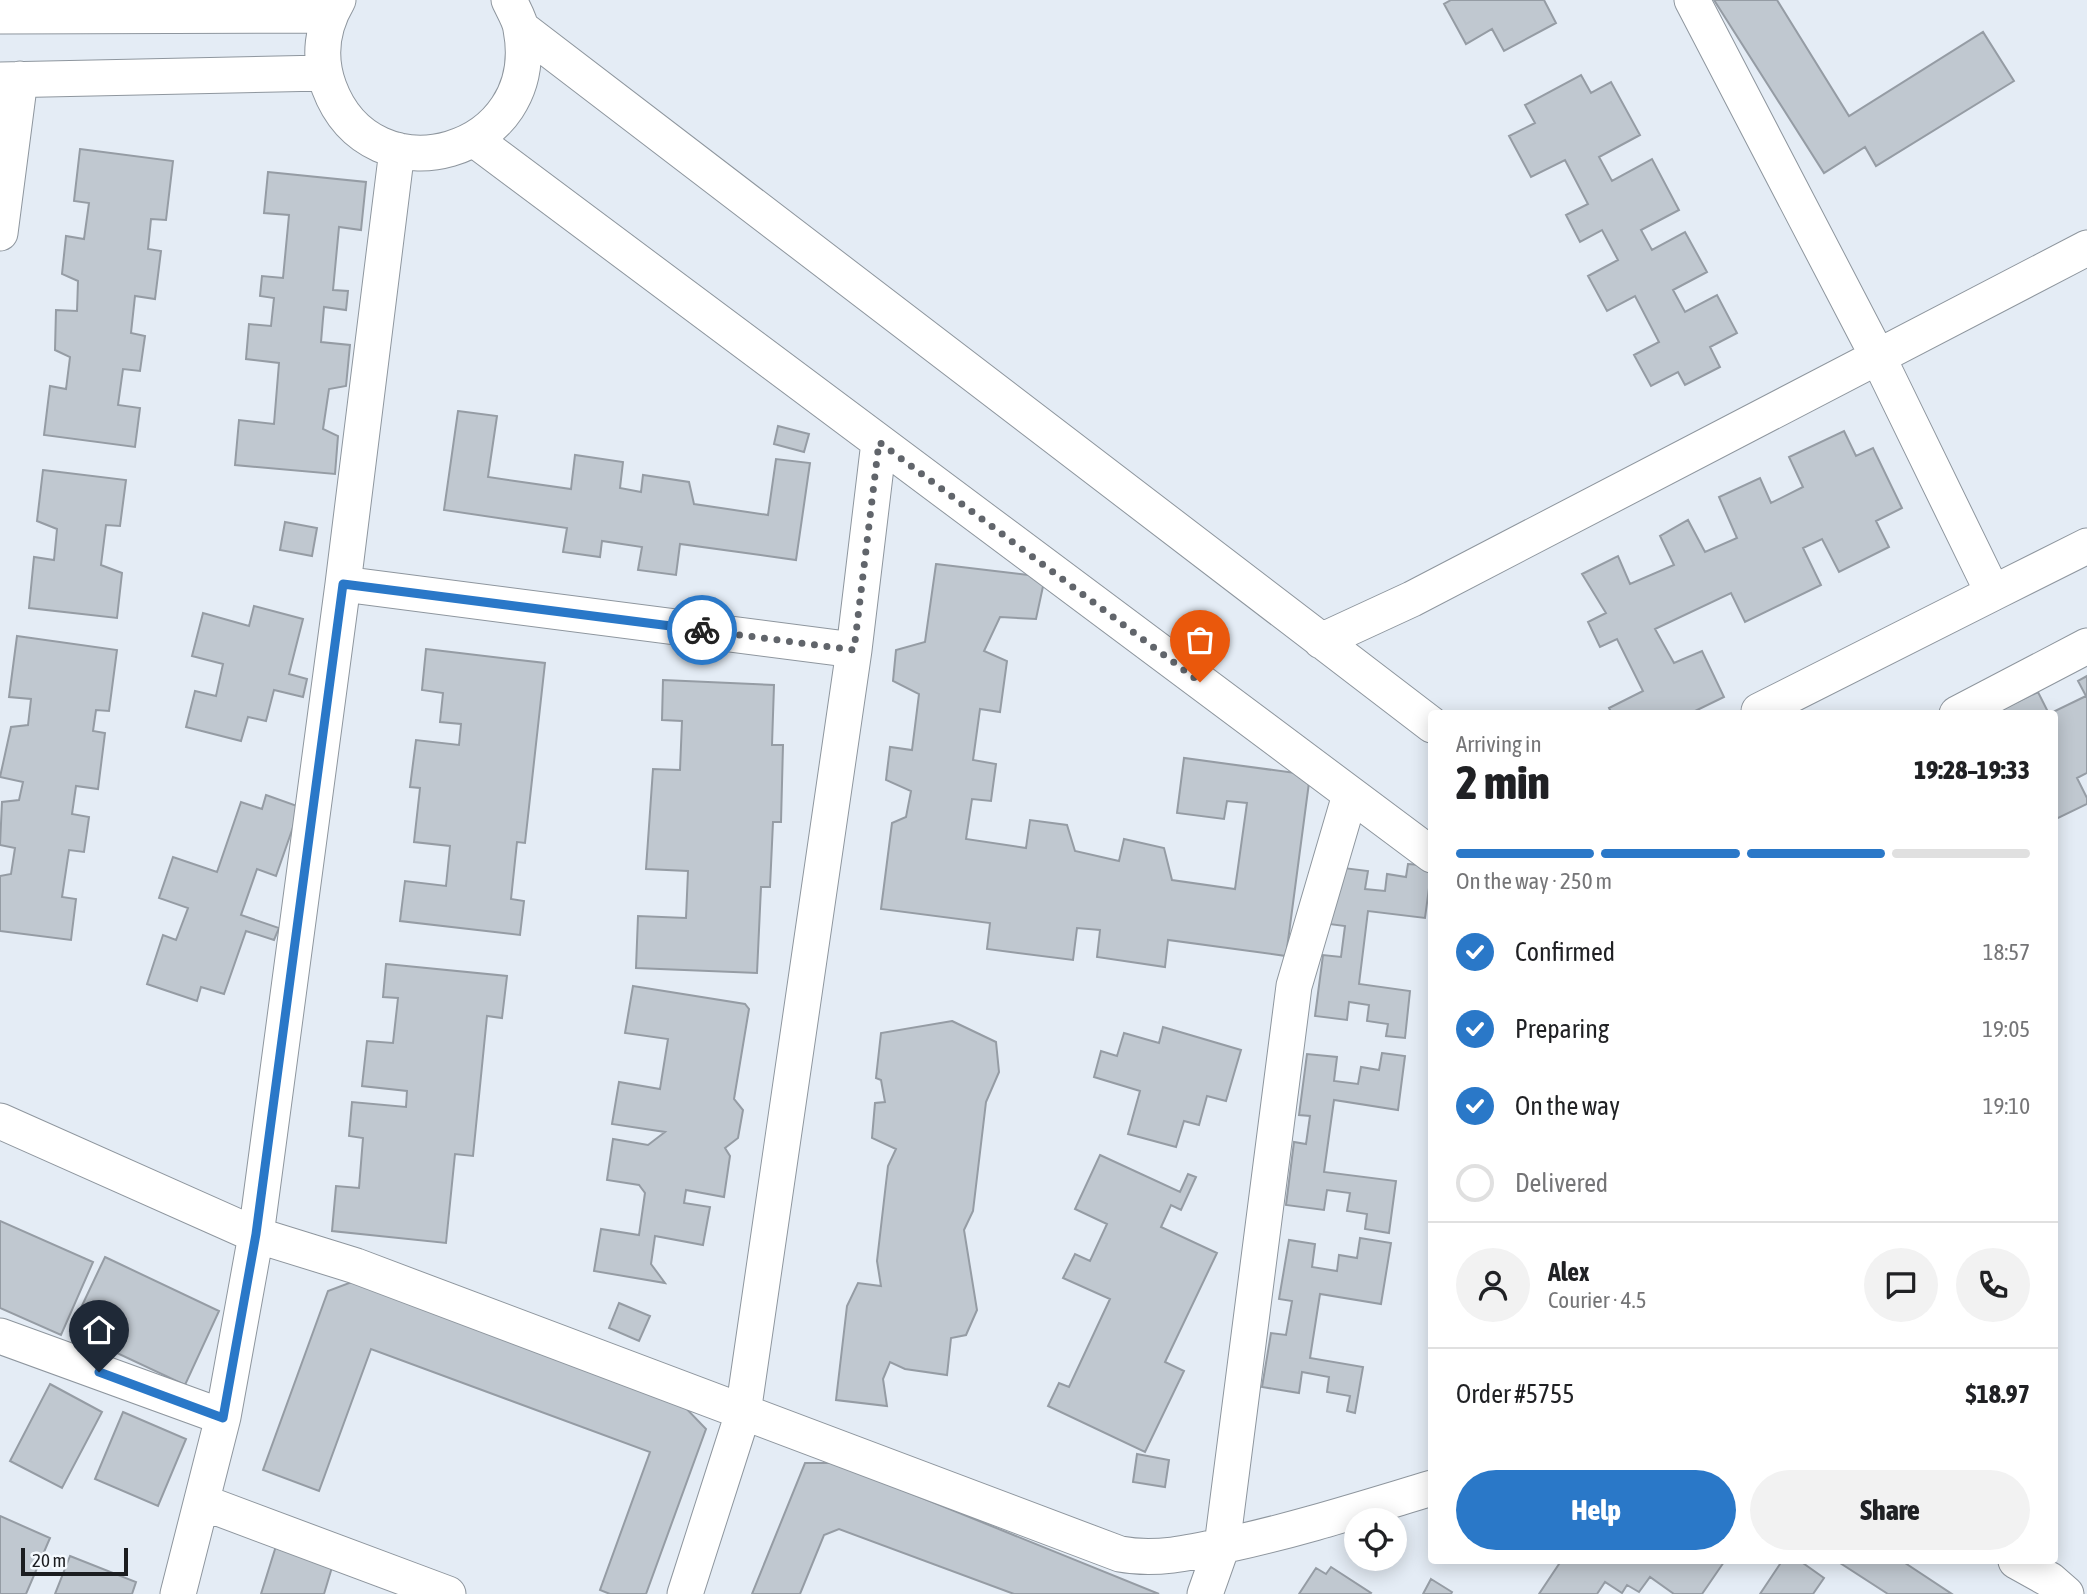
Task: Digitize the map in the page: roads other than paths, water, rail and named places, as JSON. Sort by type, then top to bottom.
[{"type":"street","points":[[1692,0],[1878,357],[1993,593]]},
{"type":"street","points":[[0,16],[334,7],[323,44],[324,73],[334,99],[350,122],[372,139],[397,150],[414,153],[445,152],[475,140],[499,119],[517,92],[524,60],[515,14]]},
{"type":"street","points":[[515,14],[1428,722]]},
{"type":"street","points":[[0,233],[10,79],[324,73]]},
{"type":"street","points":[[475,140],[1428,852]]},
{"type":"street","points":[[178,1594],[223,1418],[256,1234],[343,584],[397,150]]},
{"type":"street","points":[[1321,641],[1412,599],[2087,248]]},
{"type":"street","points":[[685,1594],[743,1413],[854,650],[879,442]]},
{"type":"street","points":[[1761,710],[2087,546]]},
{"type":"street","points":[[343,584],[854,650]]},
{"type":"street","points":[[1965,710],[2087,646]]},
{"type":"street","points":[[1205,1594],[1222,1546],[1294,986],[1350,795]]},
{"type":"street","points":[[0,1121],[256,1234],[356,1266],[1120,1554],[1136,1557],[1169,1555],[1222,1546],[1279,1533],[1428,1489]]},
{"type":"street","points":[[0,1336],[223,1418]]},
{"type":"street","points":[[202,1503],[448,1594]]},
{"type":"street","points":[[2021,1564],[2050,1580],[2066,1594]]}]
